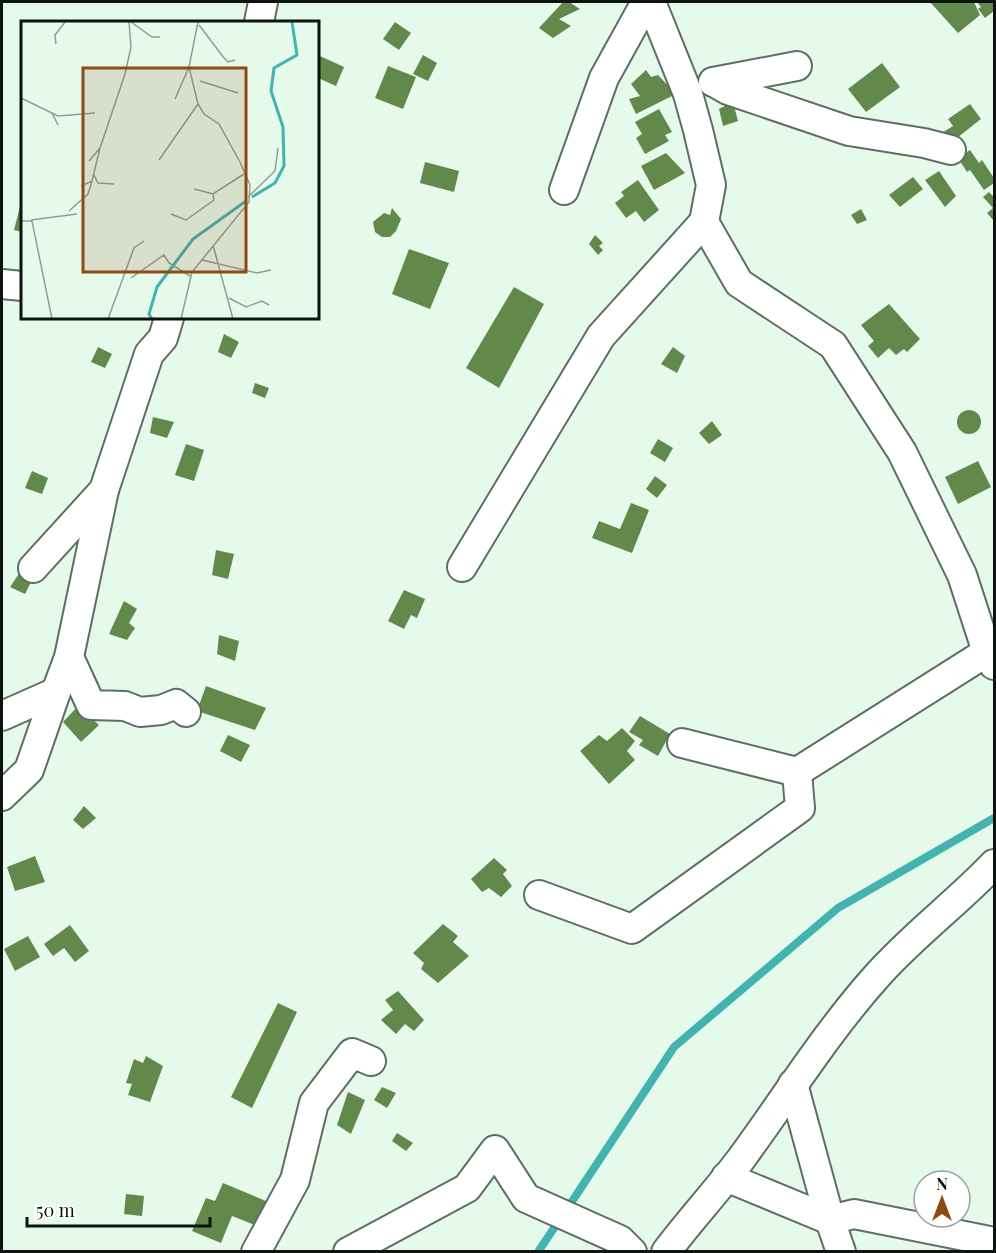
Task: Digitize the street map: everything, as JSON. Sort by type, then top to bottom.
[{"type":"street","points":[[259,21],[263,2]]},
{"type":"street","points":[[564,190],[604,78],[646,2]]},
{"type":"street","points":[[462,567],[601,336],[704,222],[711,186],[688,94],[651,2]]},
{"type":"street","points":[[670,48],[700,76],[728,90],[849,131],[924,143],[951,150]]},
{"type":"street","points":[[714,82],[797,66]]},
{"type":"street","points":[[682,743],[797,772],[991,658],[962,574],[902,452],[833,345],[739,283],[704,222]]},
{"type":"street","points":[[2,284],[21,286]]},
{"type":"street","points":[[2,796],[29,770],[69,657],[104,490],[149,354],[163,338],[168,320]]},
{"type":"street","points":[[33,568],[104,490]]},
{"type":"street","points":[[69,657],[91,705],[125,706],[140,712],[161,710],[176,704],[186,712]]},
{"type":"street","points":[[2,716],[56,692]]},
{"type":"street","points":[[539,895],[632,930],[800,808],[797,772]]},
{"type":"street","points":[[666,1251],[726,1177],[793,1084],[876,977],[920,933],[965,895],[994,864]]},
{"type":"street","points":[[256,1251],[295,1180],[314,1103],[352,1053],[371,1060]]},
{"type":"street","points":[[793,1084],[830,1220],[841,1251]]},
{"type":"street","points":[[348,1251],[467,1188],[495,1150],[526,1198],[620,1240],[632,1251]]},
{"type":"street","points":[[726,1177],[830,1220],[854,1214],[994,1242]]},
{"type":"building","points":[[563,2],[569,2],[580,9],[559,19],[571,26],[553,38],[539,28]]},
{"type":"building","points":[[930,2],[974,2],[980,15],[958,33]]},
{"type":"building","points":[[977,2],[994,2],[994,11],[985,18],[978,9],[981,7]]},
{"type":"building","points":[[395,22],[411,33],[399,50],[383,39]]},
{"type":"building","points":[[423,55],[437,63],[428,81],[413,74]]},
{"type":"building","points":[[320,56],[344,67],[336,86],[320,79]]},
{"type":"building","points":[[882,63],[900,87],[866,112],[848,89]]},
{"type":"building","points":[[388,66],[416,77],[403,109],[375,98]]},
{"type":"building","points":[[646,70],[651,77],[658,75],[676,94],[636,114],[629,99],[640,96],[631,84]]},
{"type":"building","points":[[733,102],[738,121],[723,126],[719,109]]},
{"type":"building","points":[[970,104],[981,119],[948,145],[940,134],[953,126],[948,119]]},
{"type":"building","points":[[659,109],[672,132],[665,135],[669,141],[645,154],[636,138],[642,134],[635,122]]},
{"type":"building","points":[[970,150],[979,163],[982,160],[994,178],[994,183],[984,190],[970,170],[967,172],[958,158]]},
{"type":"building","points":[[666,153],[685,173],[654,190],[641,166]]},
{"type":"building","points":[[425,162],[459,171],[454,192],[420,183]]},
{"type":"building","points":[[939,171],[956,196],[945,207],[925,180]]},
{"type":"building","points":[[913,177],[923,189],[900,207],[889,195]]},
{"type":"building","points":[[638,180],[659,210],[644,222],[636,211],[626,218],[615,203],[624,196],[621,192]]},
{"type":"building","points":[[989,192],[994,197],[994,221],[987,213],[993,208],[983,197]]},
{"type":"building","points":[[21,203],[21,232],[14,230]]},
{"type":"building","points":[[392,208],[401,219],[396,231],[390,237],[382,237],[375,232],[373,222],[384,213],[390,215]]},
{"type":"building","points":[[861,209],[867,220],[857,224],[851,215]]},
{"type":"building","points":[[595,235],[603,243],[599,246],[603,250],[598,255],[589,244]]},
{"type":"building","points":[[409,249],[449,263],[430,309],[392,294]]},
{"type":"building","points":[[514,287],[544,304],[499,388],[466,368]]},
{"type":"building","points":[[889,304],[920,339],[907,352],[904,349],[896,355],[889,348],[878,358],[868,346],[874,341],[861,325]]},
{"type":"building","points":[[224,334],[239,342],[231,358],[218,352]]},
{"type":"building","points":[[98,347],[112,354],[105,368],[91,362]]},
{"type":"building","points":[[673,347],[685,356],[677,373],[661,364]]},
{"type":"building","points":[[255,383],[269,388],[265,398],[252,393]]},
{"type":"building","points":[[969,410],[977,414],[981,422],[977,430],[969,434],[961,430],[957,422],[961,414]]},
{"type":"building","points":[[153,417],[174,422],[167,438],[150,433]]},
{"type":"building","points":[[712,421],[722,435],[709,444],[699,433]]},
{"type":"building","points":[[658,439],[673,448],[665,462],[650,453]]},
{"type":"building","points":[[186,444],[204,450],[194,481],[175,475]]},
{"type":"building","points":[[978,461],[991,487],[958,504],[945,477]]},
{"type":"building","points":[[32,471],[48,478],[42,494],[25,488]]},
{"type":"building","points":[[655,476],[667,485],[657,498],[646,489]]},
{"type":"building","points":[[631,503],[649,510],[632,553],[592,538],[599,521],[620,529]]},
{"type":"building","points":[[216,550],[234,554],[228,579],[212,575]]},
{"type":"building","points":[[20,572],[33,578],[25,594],[10,587]]},
{"type":"building","points":[[404,590],[425,599],[417,618],[411,615],[404,629],[388,621]]},
{"type":"building","points":[[124,601],[137,609],[129,623],[135,628],[127,640],[109,634]]},
{"type":"building","points":[[219,635],[239,641],[235,661],[217,654]]},
{"type":"building","points":[[206,686],[266,708],[255,730],[197,711]]},
{"type":"building","points":[[78,706],[99,725],[81,742],[63,722]]},
{"type":"building","points":[[640,716],[670,734],[658,756],[639,745],[643,740],[629,732]]},
{"type":"building","points":[[622,728],[635,741],[627,751],[635,760],[609,784],[580,751],[599,735],[607,741]]},
{"type":"building","points":[[228,735],[250,745],[241,762],[220,751]]},
{"type":"building","points":[[84,806],[96,818],[83,829],[73,820]]},
{"type":"building","points":[[35,856],[45,882],[15,891],[7,867]]},
{"type":"building","points":[[494,858],[507,870],[503,874],[512,886],[501,897],[489,888],[482,892],[471,879]]},
{"type":"building","points":[[443,924],[458,936],[453,942],[469,956],[438,983],[421,969],[424,963],[413,953]]},
{"type":"building","points":[[70,925],[89,951],[75,962],[64,948],[53,956],[44,944]]},
{"type":"building","points":[[28,936],[40,957],[15,971],[4,949]]},
{"type":"building","points":[[398,991],[424,1020],[414,1031],[405,1024],[396,1034],[381,1020],[393,1010],[385,1000]]},
{"type":"building","points":[[278,1003],[297,1012],[252,1108],[231,1097]]},
{"type":"building","points":[[146,1056],[163,1066],[150,1102],[128,1095],[132,1084],[126,1083],[134,1059],[143,1063]]},
{"type":"building","points":[[382,1087],[396,1093],[387,1108],[374,1100]]},
{"type":"building","points":[[348,1092],[365,1100],[351,1134],[337,1125]]},
{"type":"building","points":[[397,1133],[413,1143],[406,1151],[392,1141]]},
{"type":"building","points":[[223,1183],[273,1204],[262,1228],[232,1216],[221,1243],[192,1231],[206,1198],[215,1201]]},
{"type":"building","points":[[126,1194],[144,1196],[142,1216],[124,1214]]},
{"type":"waterway","points":[[567,1209],[674,1047],[838,908],[994,818]]},
{"type":"waterway","points":[[538,1252],[560,1219]]}]
